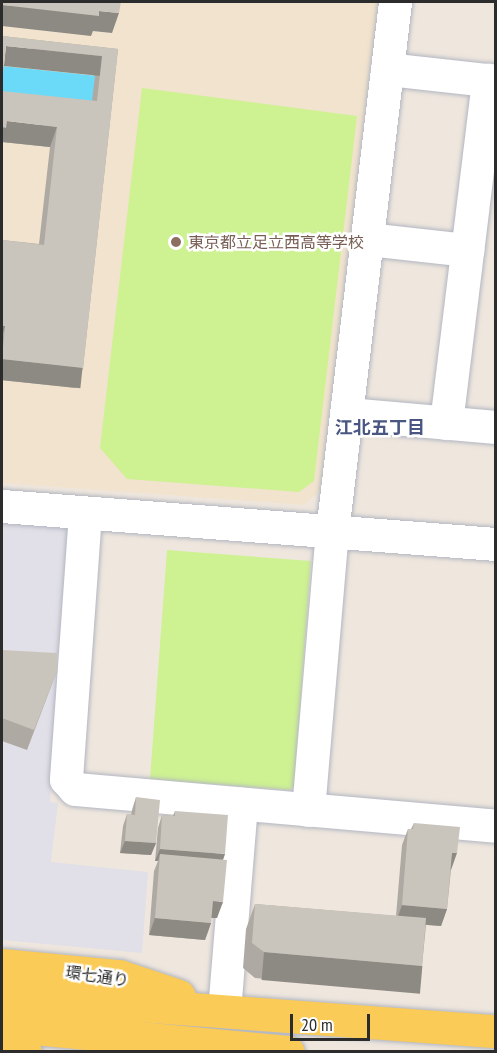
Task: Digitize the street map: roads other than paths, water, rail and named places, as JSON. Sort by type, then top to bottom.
[{"type":"main road","name":"環七通り","points":[[2,965],[119,976],[224,1011]]},
{"type":"main road","name":"環七通り","points":[[2,995],[495,1031]]},
{"type":"main road","points":[[2,1025],[288,1052]]},
{"type":"main road","points":[[191,1052],[228,1046]]},
{"type":"main road","points":[[2,1050],[25,1052]]},
{"type":"street","points":[[308,810],[332,532],[395,2]]},
{"type":"street","points":[[387,69],[492,80],[467,250],[446,423]]},
{"type":"street","points":[[367,239],[467,250]]},
{"type":"street","points":[[347,414],[495,427]]},
{"type":"street","points":[[2,506],[495,544]]},
{"type":"street","points":[[85,513],[66,779],[75,789],[495,826]]},
{"type":"street","points":[[224,1011],[241,804]]},
{"type":"water","points":[[2,66],[95,76],[91,121],[2,111]]},
{"type":"place","name":"東京都立足立西高等学校","points":[[176,242]]},
{"type":"district","name":"江北五丁目","points":[[380,428]]}]
